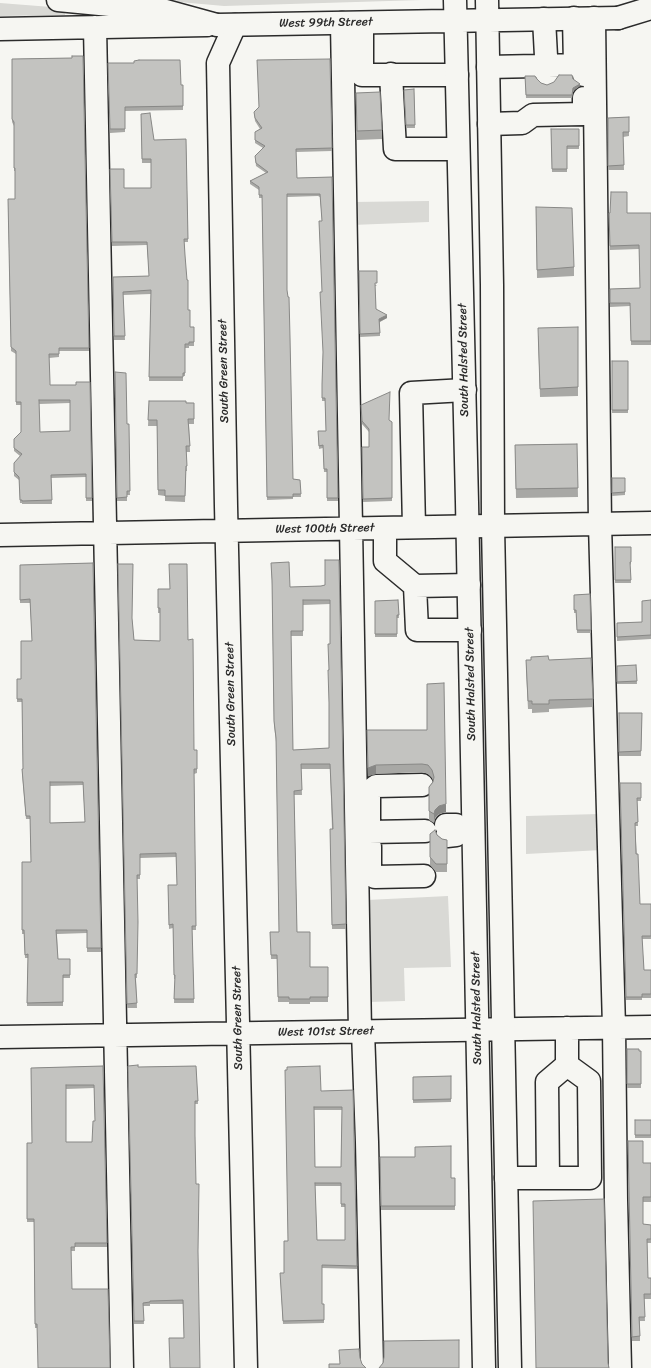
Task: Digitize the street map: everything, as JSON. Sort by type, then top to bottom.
[{"type":"main road","points":[[58,0],[162,10],[226,25]]},
{"type":"main road","points":[[618,18],[651,8]]},
{"type":"main road","name":"West 99th Street","points":[[0,29],[352,23],[456,10],[487,10],[544,19],[651,17]]},
{"type":"main road","name":"South Halsted Street","points":[[456,10],[456,75],[470,630],[445,831],[478,1030],[484,1368]]},
{"type":"main road","name":"South Halsted Street","points":[[487,10],[492,285],[493,526],[510,1368]]},
{"type":"main road","points":[[488,67],[539,71],[574,70],[584,18]]},
{"type":"main road","points":[[584,18],[614,1027],[620,1368]]},
{"type":"main road","points":[[539,71],[544,19]]},
{"type":"main road","points":[[352,23],[362,75],[456,75]]},
{"type":"main road","points":[[352,23],[351,528],[362,1031],[367,1142],[372,1368]]},
{"type":"main road","name":"South Green Street","points":[[226,25],[218,63],[246,1368]]},
{"type":"main road","points":[[95,27],[122,1368]]},
{"type":"main road","points":[[391,74],[395,149],[458,148]]},
{"type":"main road","points":[[489,124],[522,123],[540,107],[575,103]]},
{"type":"main road","points":[[414,527],[411,393],[465,390]]},
{"type":"main road","name":"West 100th Street","points":[[0,535],[651,523]]},
{"type":"main road","points":[[385,528],[385,561]]},
{"type":"main road","points":[[352,562],[385,561],[415,586],[469,585]]},
{"type":"main road","points":[[415,586],[417,630],[470,630]]},
{"type":"main road","points":[[422,784],[376,786],[369,792],[369,832],[370,872],[375,877],[424,876]]},
{"type":"main road","points":[[369,832],[445,831]]},
{"type":"main road","name":"West 101st Street","points":[[0,1036],[651,1027]]},
{"type":"main road","points":[[548,1178],[547,1082],[567,1065],[567,1028]]},
{"type":"main road","points":[[506,1178],[590,1178],[589,1081],[567,1065]]},
{"type":"shaded area","points":[[157,0],[422,0],[224,6]]},
{"type":"shaded area","points":[[0,3],[64,8],[65,15],[0,16]]},
{"type":"shaded area","points":[[429,201],[429,222],[352,225],[352,202]]},
{"type":"shaded area","points":[[599,814],[602,850],[526,854],[526,816]]},
{"type":"shaded area","points":[[448,896],[451,967],[404,968],[405,1001],[368,1002],[367,900]]},
{"type":"building","points":[[72,56],[83,56],[89,348],[59,348],[59,354],[49,354],[50,385],[76,385],[76,382],[90,382],[92,498],[86,498],[86,474],[51,475],[52,500],[22,501],[20,500],[19,477],[14,472],[14,463],[22,454],[14,448],[14,439],[21,432],[21,402],[16,402],[16,351],[11,347],[8,199],[15,199],[14,122],[12,119],[12,59],[72,58]],"holes":[[[39,400],[70,400],[70,431],[40,432]]]},
{"type":"building","points":[[330,59],[332,148],[296,149],[297,178],[332,177],[338,498],[327,498],[327,469],[324,469],[323,445],[319,446],[318,431],[326,431],[325,398],[322,398],[323,352],[320,292],[322,292],[319,221],[322,221],[320,194],[287,194],[287,290],[289,297],[293,479],[300,480],[301,494],[293,494],[293,497],[267,497],[262,195],[259,195],[259,187],[250,181],[268,172],[256,163],[255,156],[265,146],[255,140],[255,132],[262,128],[255,118],[254,112],[259,107],[257,60]]},
{"type":"building","points":[[180,60],[181,85],[183,85],[183,106],[125,107],[125,129],[110,129],[108,63],[134,63],[134,61]]},
{"type":"building","points":[[559,75],[572,75],[573,79],[580,84],[573,88],[572,95],[526,95],[525,76],[535,76],[541,83],[547,85],[554,82]]},
{"type":"building","points":[[414,89],[415,125],[406,125],[404,90]]},
{"type":"building","points":[[380,92],[382,130],[357,131],[356,93]]},
{"type":"building","points":[[150,113],[154,140],[186,139],[188,239],[184,239],[188,280],[188,310],[190,310],[190,327],[194,327],[194,342],[185,344],[185,373],[183,373],[183,377],[149,377],[151,290],[123,292],[125,336],[114,336],[113,277],[149,276],[147,242],[112,242],[110,169],[124,169],[124,188],[151,188],[151,159],[142,159],[141,114]]},
{"type":"building","points":[[629,117],[629,132],[623,132],[624,165],[608,166],[608,118]]},
{"type":"building","points":[[551,129],[579,129],[579,146],[567,146],[567,169],[552,169]]},
{"type":"building","points":[[611,192],[627,192],[627,213],[651,213],[651,341],[631,341],[630,303],[610,303],[610,289],[640,288],[639,245],[610,246],[609,213]]},
{"type":"building","points":[[536,207],[572,208],[574,267],[537,270]]},
{"type":"building","points":[[359,271],[377,271],[377,283],[375,283],[376,309],[387,315],[379,319],[380,333],[360,334]]},
{"type":"building","points":[[578,327],[578,387],[540,389],[538,328]]},
{"type":"building","points":[[612,361],[628,361],[628,410],[612,410]]},
{"type":"building","points":[[115,372],[126,373],[127,424],[129,424],[130,491],[127,491],[127,497],[117,498]]},
{"type":"building","points":[[390,392],[389,420],[392,422],[392,498],[363,499],[362,447],[369,447],[369,429],[362,421],[361,405]]},
{"type":"building","points":[[149,401],[186,401],[186,403],[194,403],[194,419],[188,419],[190,446],[186,446],[187,466],[185,496],[165,496],[165,490],[158,490],[157,420],[148,420]]},
{"type":"building","points":[[577,444],[578,488],[516,489],[515,445]]},
{"type":"building","points":[[612,478],[625,478],[625,492],[612,493]]},
{"type":"building","points":[[615,547],[631,547],[631,580],[615,580]]},
{"type":"building","points":[[325,560],[339,560],[346,924],[332,925],[330,829],[333,829],[330,764],[301,764],[302,790],[294,791],[297,932],[310,932],[310,967],[328,967],[328,997],[289,999],[289,997],[278,997],[277,955],[271,955],[270,932],[279,932],[276,738],[274,721],[271,563],[289,562],[290,587],[325,585]],"holes":[[[303,600],[330,600],[330,644],[328,644],[329,748],[293,750],[291,631],[303,631]]]},
{"type":"building","points":[[93,563],[101,948],[87,948],[87,930],[56,930],[58,959],[70,959],[70,975],[63,975],[63,1002],[27,1003],[28,954],[25,955],[24,930],[22,930],[22,862],[31,862],[30,816],[26,816],[22,769],[22,699],[17,699],[17,679],[21,679],[21,641],[32,641],[30,599],[20,600],[20,565]],"holes":[[[50,782],[83,782],[85,822],[50,823]]]},
{"type":"building","points":[[118,564],[133,564],[132,618],[134,640],[160,641],[160,608],[158,608],[158,589],[170,589],[169,564],[187,564],[188,640],[193,639],[194,750],[197,750],[197,769],[194,769],[196,926],[192,926],[194,999],[174,999],[175,975],[173,924],[169,925],[168,885],[177,885],[176,853],[140,854],[140,875],[137,875],[137,974],[135,974],[137,1003],[127,1004]]},
{"type":"building","points":[[590,594],[591,630],[577,630],[576,610],[574,610],[574,595]]},
{"type":"building","points":[[398,600],[399,615],[397,615],[397,634],[375,634],[375,601]]},
{"type":"building","points":[[651,600],[651,635],[617,637],[617,623],[642,622],[642,601]]},
{"type":"building","points":[[548,656],[549,660],[591,658],[593,699],[549,700],[549,704],[532,704],[532,701],[528,701],[526,660],[531,660],[531,657]]},
{"type":"building","points":[[636,665],[637,681],[617,682],[617,666]]},
{"type":"building","points":[[444,683],[446,804],[439,806],[435,810],[434,814],[429,811],[429,787],[433,782],[434,777],[432,770],[428,765],[422,764],[376,765],[368,768],[367,730],[427,730],[427,684]]},
{"type":"building","points":[[619,713],[642,713],[641,751],[619,752]]},
{"type":"building","points":[[620,783],[641,783],[641,798],[637,798],[638,822],[635,823],[640,904],[651,904],[651,936],[642,936],[644,970],[651,970],[651,994],[642,994],[642,997],[626,997]]},
{"type":"building","points":[[435,830],[437,835],[442,839],[447,840],[447,864],[436,864],[430,857],[430,834]]},
{"type":"building","points":[[627,1049],[639,1049],[639,1051],[641,1051],[641,1084],[627,1084]]},
{"type":"building","points":[[138,1065],[138,1067],[196,1066],[198,1101],[195,1101],[195,1135],[196,1184],[199,1184],[198,1251],[200,1368],[170,1368],[169,1338],[184,1338],[183,1300],[150,1301],[143,1303],[144,1321],[134,1321],[128,1066]]},
{"type":"building","points":[[103,1066],[107,1243],[75,1243],[75,1247],[71,1247],[72,1289],[108,1289],[110,1368],[38,1368],[37,1324],[35,1324],[34,1219],[27,1219],[27,1143],[32,1143],[31,1068]],"holes":[[[66,1085],[94,1085],[95,1121],[93,1121],[92,1142],[66,1142]]]},
{"type":"building","points":[[320,1066],[321,1091],[353,1090],[357,1266],[322,1265],[322,1304],[324,1304],[324,1320],[283,1321],[280,1273],[284,1273],[284,1241],[288,1241],[285,1070],[287,1070],[287,1067]],"holes":[[[314,1107],[342,1107],[341,1167],[315,1167]],[[315,1183],[341,1183],[341,1204],[345,1204],[345,1240],[317,1240]]]},
{"type":"building","points":[[451,1076],[451,1099],[413,1100],[413,1077]]},
{"type":"building","points":[[635,1120],[651,1120],[651,1135],[635,1135]]},
{"type":"building","points":[[628,1141],[643,1141],[643,1163],[651,1163],[651,1197],[643,1197],[643,1224],[651,1225],[651,1239],[647,1239],[648,1278],[651,1278],[651,1294],[644,1294],[645,1317],[639,1317],[640,1336],[632,1337]]},
{"type":"building","points":[[451,1146],[451,1178],[455,1178],[455,1206],[381,1206],[380,1157],[415,1157],[415,1147]]},
{"type":"building","points":[[604,1199],[609,1368],[536,1368],[533,1201]]},
{"type":"building","points":[[459,1340],[459,1368],[379,1368],[383,1363],[384,1341]]},
{"type":"building","points":[[359,1349],[362,1364],[366,1368],[329,1368],[329,1364],[340,1364],[339,1350]]}]
